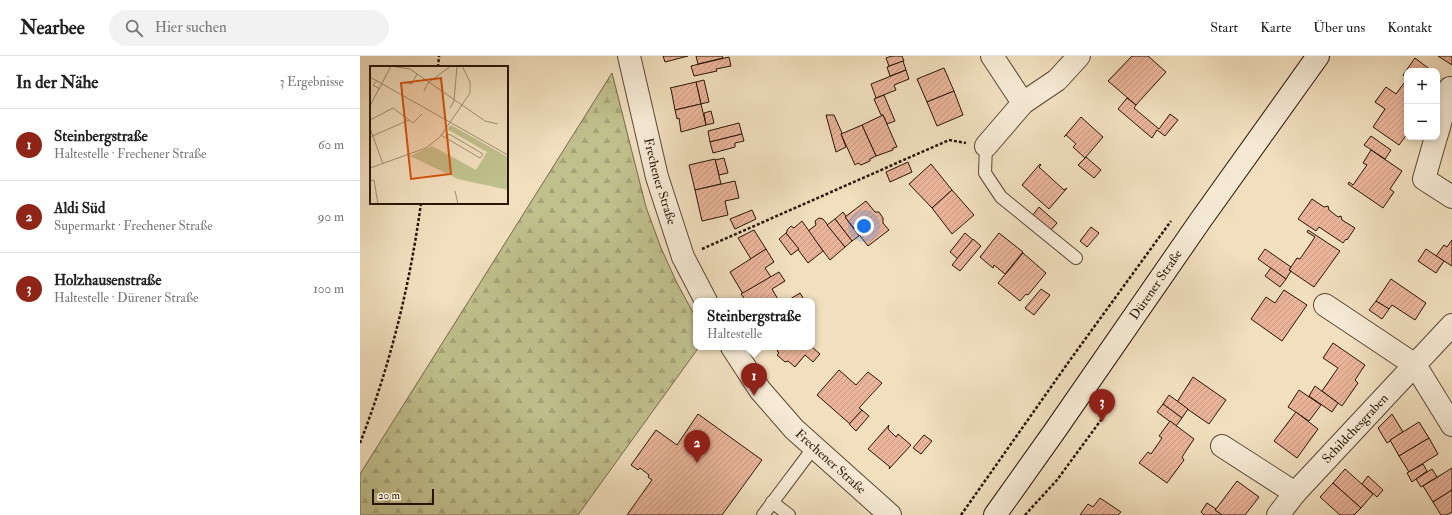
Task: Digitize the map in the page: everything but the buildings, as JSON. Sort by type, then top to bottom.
[{"type":"street","name":"Frechener Straße","points":[[629,56],[657,177],[683,257],[704,298]]},
{"type":"street","points":[[992,56],[1023,103]]},
{"type":"street","points":[[986,146],[1023,103],[1057,80],[1079,56]]},
{"type":"street","name":"Dürener Straße","points":[[995,515],[1200,221],[1318,56]]},
{"type":"street","points":[[1440,123],[1450,88]]},
{"type":"street","points":[[1435,140],[1424,179],[1452,197]]},
{"type":"street","points":[[1325,305],[1415,365],[1452,425]]},
{"type":"street","name":"Schildchesgraben","points":[[1278,515],[1295,493],[1452,325]]},
{"type":"street","name":"Frechener Straße","points":[[734,350],[760,390],[794,429],[890,515]]},
{"type":"street","points":[[1222,446],[1295,493]]},
{"type":"lane","points":[[986,146],[985,174],[1001,197],[1076,258]]},
{"type":"lane","points":[[763,515],[814,447]]},
{"type":"lane","points":[[772,502],[789,515]]},
{"type":"path","points":[[438,66],[439,56]]},
{"type":"path","points":[[683,257],[949,140],[986,146]]},
{"type":"path","points":[[360,443],[373,408],[396,332],[417,235],[421,204]]},
{"type":"path","points":[[961,515],[1070,360],[1172,221]]},
{"type":"path","points":[[1026,515],[1057,480],[1101,420]]},
{"type":"green space","points":[[612,73],[646,207],[661,248],[677,283],[693,312],[693,350],[697,350],[578,515],[360,515],[360,474]]},
{"type":"place","name":"Steinbergstraße","points":[[754,396]]},
{"type":"place","name":"Holzhausenstraße","points":[[1102,422]]},
{"type":"place","name":"Aldi Süd","points":[[697,463]]}]
